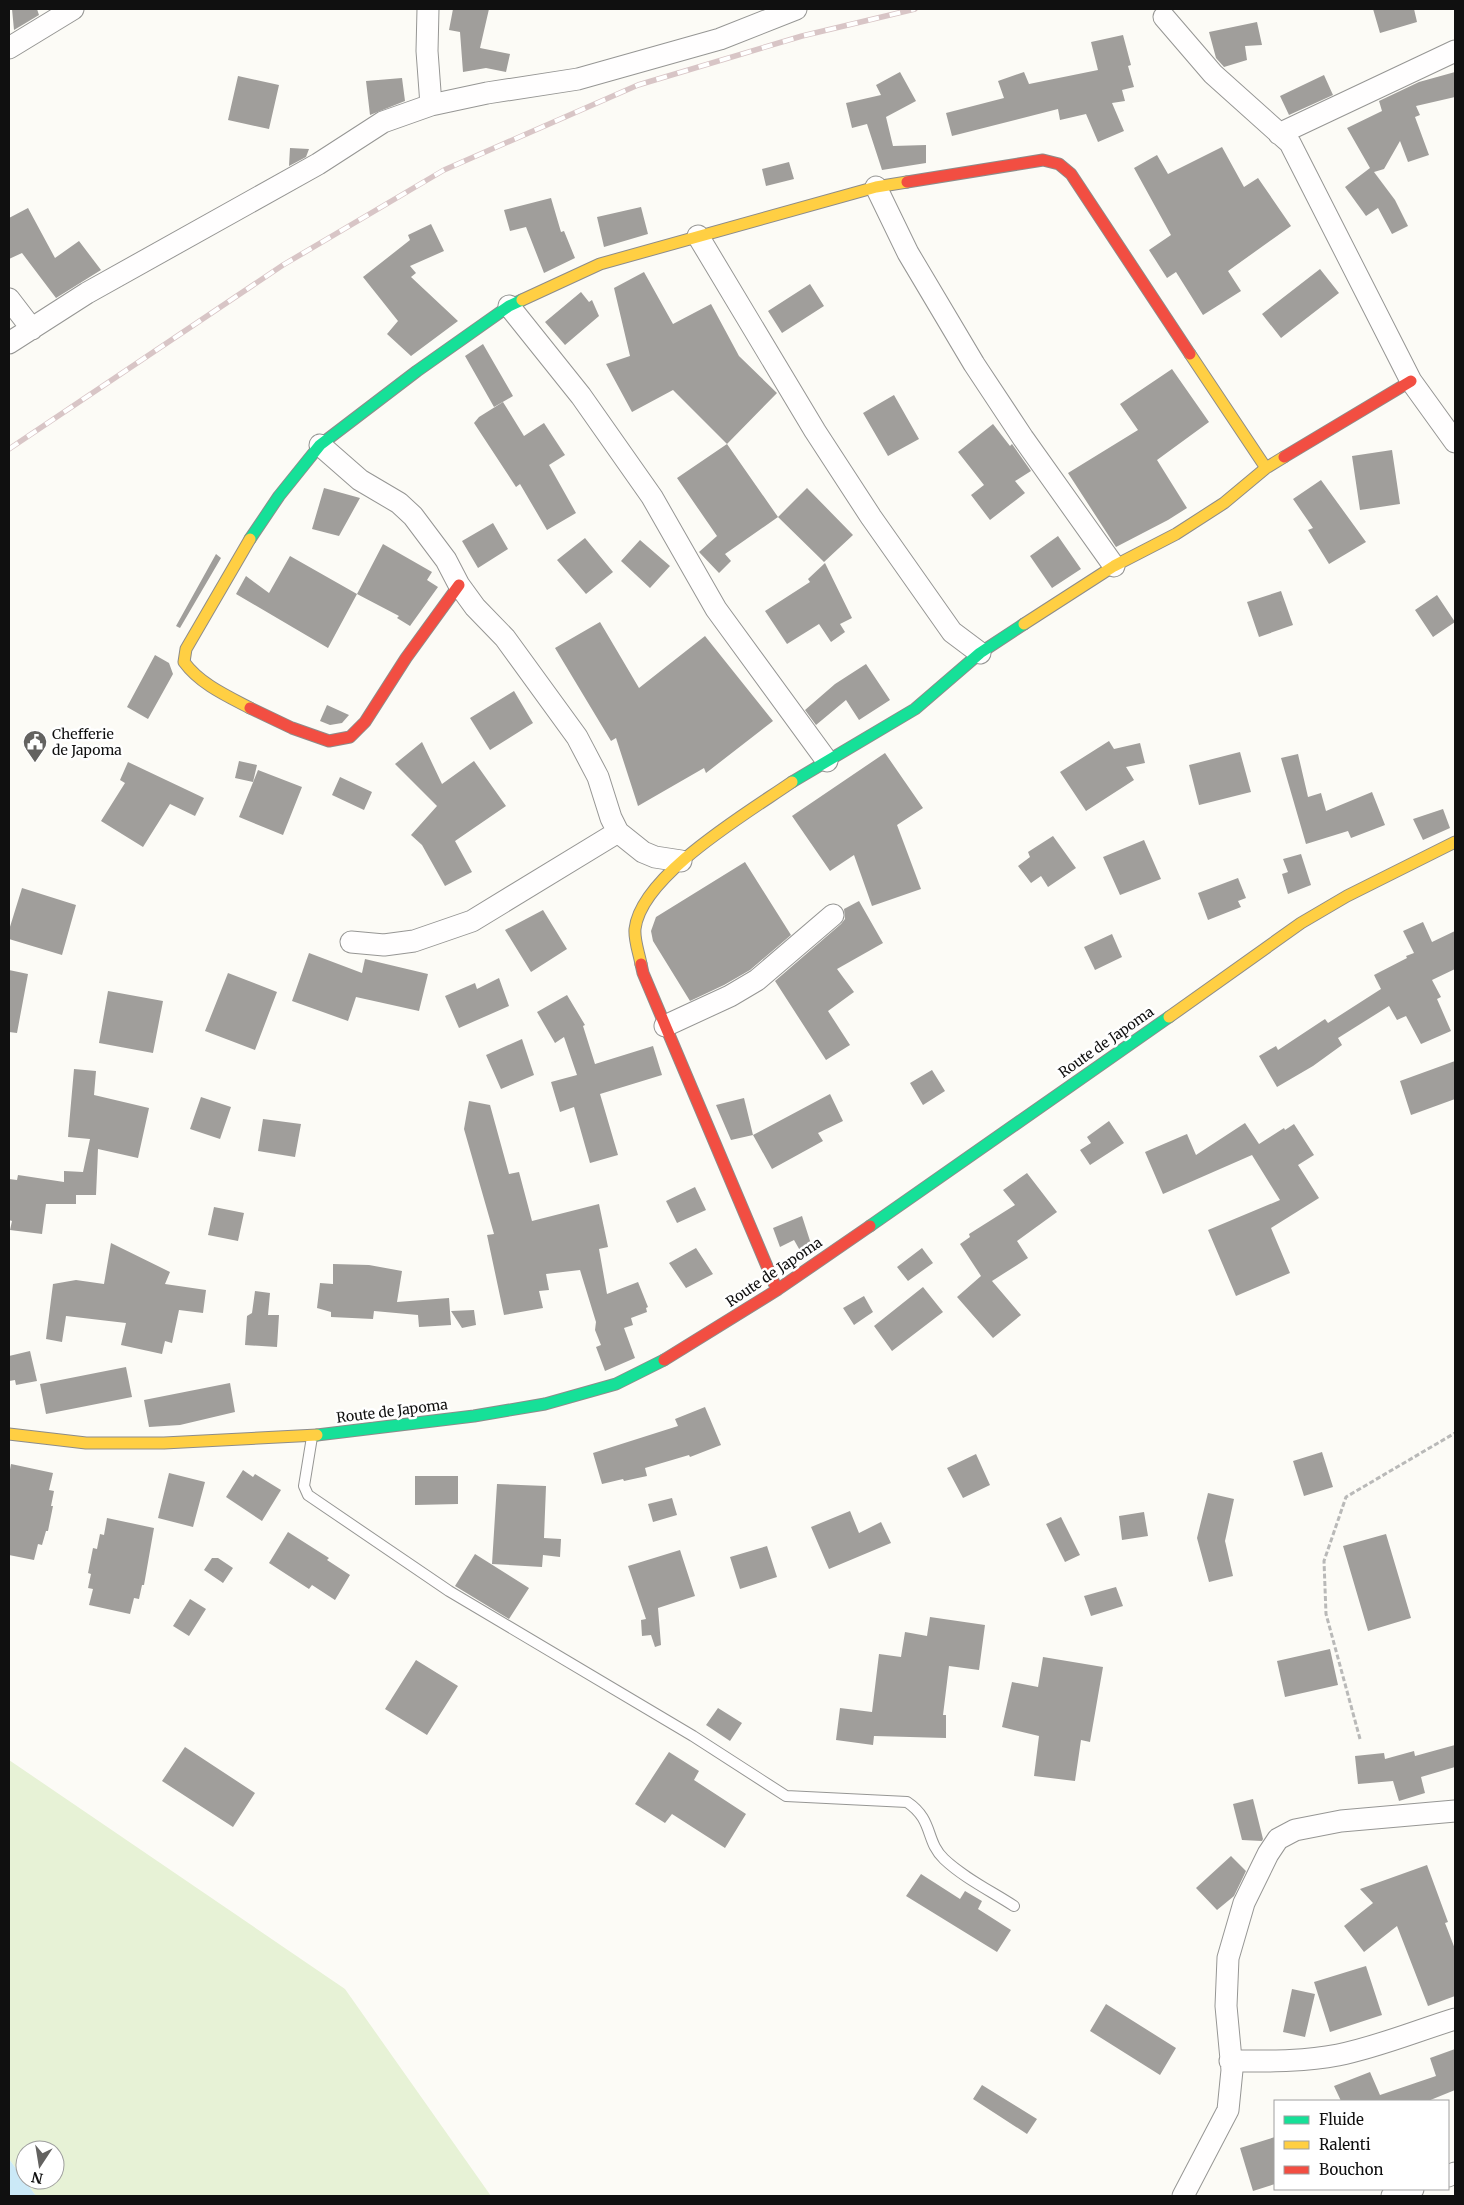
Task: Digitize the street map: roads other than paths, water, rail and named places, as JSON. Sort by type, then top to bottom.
[{"type":"street","points":[[9,48],[72,9]]},
{"type":"street","points":[[428,9],[427,52],[431,105]]},
{"type":"street","points":[[9,343],[96,289],[318,164],[383,122],[431,105],[487,93],[578,79],[720,39],[796,9]]},
{"type":"street","points":[[1164,17],[1213,74],[1290,143],[1411,382],[1455,442]]},
{"type":"street","points":[[1279,134],[1455,51]]},
{"type":"street","points":[[459,585],[406,658],[365,722],[350,737],[329,742],[292,728],[225,694],[192,673],[184,662],[186,649],[248,542],[279,496],[320,444],[417,371],[509,306],[600,264],[876,187],[1043,160],[1059,164],[1071,174],[1266,468]]},
{"type":"street","points":[[876,187],[908,253],[974,364],[1114,566]]},
{"type":"street","points":[[698,236],[815,431],[871,517],[952,632],[980,653]]},
{"type":"street","points":[[9,299],[32,329]]},
{"type":"street","points":[[509,306],[581,396],[652,497],[716,609],[828,761]]},
{"type":"street","points":[[776,1290],[643,972],[635,930],[644,903],[681,861],[796,779],[915,708],[980,653],[1114,566],[1176,534],[1224,503],[1266,468],[1411,382]]},
{"type":"street","points":[[320,444],[360,480],[399,503],[413,516],[446,560],[459,585],[475,607],[505,638],[577,737],[598,777],[611,818],[618,832],[649,854],[681,861]]},
{"type":"street","points":[[350,942],[384,945],[414,941],[472,922],[618,832]]},
{"type":"street","name":"Route de Japoma","points":[[9,1434],[86,1443],[164,1443],[312,1436],[474,1416],[545,1404],[616,1384],[670,1358],[776,1290],[982,1149],[1300,924],[1346,896],[1455,842]]},
{"type":"street","points":[[665,1026],[730,996],[757,980],[833,915]]},
{"type":"street","points":[[1183,2196],[1228,2110],[1232,2070],[1226,2006],[1228,1958],[1244,1903],[1268,1854],[1278,1839],[1295,1830],[1340,1821],[1455,1811]]},
{"type":"street","points":[[1230,2061],[1294,2061],[1337,2055],[1382,2044],[1455,2019]]},
{"type":"street","points":[[1392,2196],[1410,2190]]},
{"type":"lane","points":[[312,1436],[304,1486],[308,1495],[352,1527],[449,1591],[693,1736],[786,1796],[908,1802],[916,1808],[928,1825],[934,1847],[943,1858],[1014,1906]]},
{"type":"water","points":[[9,2159],[15,2167],[15,2190],[32,2190],[36,2196],[9,2196]]},
{"type":"railway","points":[[9,449],[283,265],[444,170],[638,85],[802,36],[915,9]]},
{"type":"place","name":"Chefferie de Japoma","points":[[35,763]]}]
